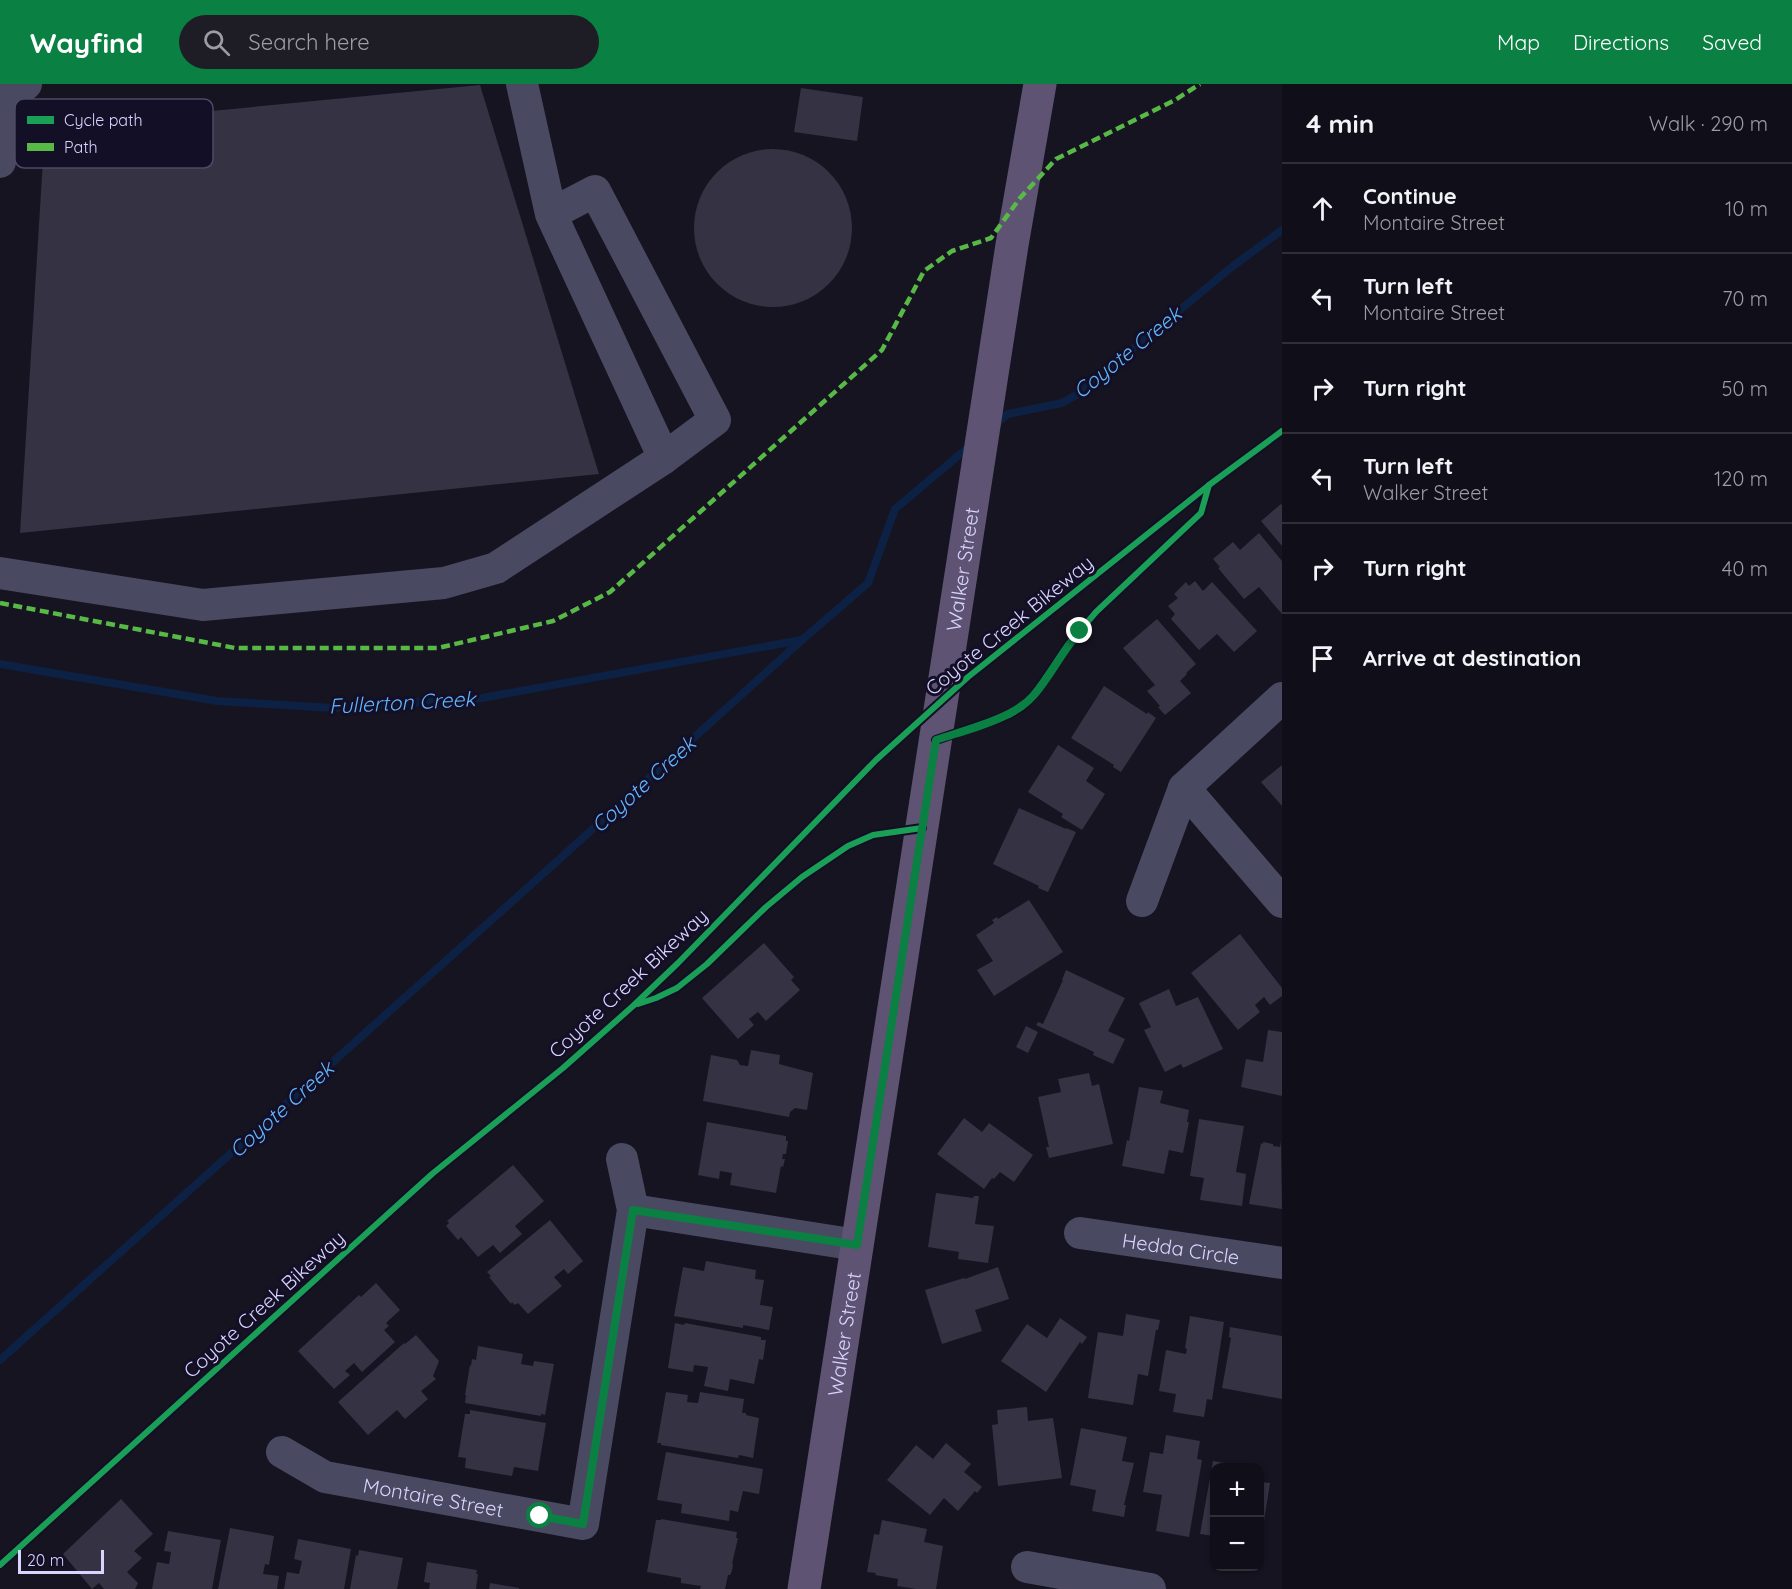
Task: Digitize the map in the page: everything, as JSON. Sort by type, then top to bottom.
[{"type":"main road","name":"Walker Street","points":[[804,1589],[1012,245],[1040,84]]},
{"type":"street","points":[[0,162],[9,102],[13,94],[26,84]]},
{"type":"street","points":[[522,84],[551,214],[664,458]]},
{"type":"street","points":[[0,573],[203,605],[444,583],[496,568],[664,458],[715,420],[595,191],[551,214]]},
{"type":"street","points":[[1142,901],[1184,788],[1282,698]]},
{"type":"street","points":[[1184,788],[1282,902]]},
{"type":"street","name":"Montaire Street","points":[[282,1452],[325,1477],[583,1524],[633,1210],[622,1159]]},
{"type":"street","points":[[633,1210],[857,1245]]},
{"type":"street","name":"Hedda Circle","points":[[1080,1233],[1282,1263]]},
{"type":"street","points":[[1027,1567],[1150,1589]]},
{"type":"building","points":[[480,85],[599,474],[20,533],[42,168],[213,168],[213,111]]},
{"type":"building","points":[[801,88],[863,97],[857,141],[794,132]]},
{"type":"building","points":[[773,149],[788,150],[803,155],[817,162],[829,172],[839,184],[846,198],[851,213],[851,243],[846,258],[839,272],[829,284],[817,294],[803,301],[788,306],[773,307],[758,306],[743,301],[729,294],[717,284],[707,272],[700,258],[695,243],[694,228],[695,213],[700,198],[707,184],[717,172],[729,162],[743,155],[758,150]]},
{"type":"building","points":[[1282,505],[1282,546],[1261,521]]},
{"type":"building","points":[[1259,533],[1282,561],[1282,614],[1259,587],[1244,599],[1213,559],[1233,542],[1240,550]]},
{"type":"building","points":[[1195,581],[1203,591],[1212,582],[1257,631],[1234,652],[1217,634],[1199,650],[1171,619],[1175,614],[1168,606],[1178,598],[1174,594],[1186,582],[1189,586]]},
{"type":"building","points":[[1157,619],[1196,664],[1180,681],[1191,693],[1165,715],[1147,691],[1155,685],[1123,648]]},
{"type":"building","points":[[1104,686],[1156,718],[1121,772],[1113,767],[1114,765],[1071,738]]},
{"type":"building","points":[[1058,745],[1094,768],[1086,781],[1105,794],[1082,830],[1061,817],[1063,814],[1028,792]]},
{"type":"building","points":[[1282,765],[1282,806],[1261,782]]},
{"type":"building","points":[[1019,808],[1076,832],[1048,892],[993,864]]},
{"type":"building","points":[[1029,900],[1063,952],[994,996],[977,970],[993,961],[976,935],[994,923],[992,920],[997,917],[998,919]]},
{"type":"building","points":[[1240,934],[1282,988],[1282,996],[1270,1005],[1264,997],[1255,1005],[1260,1012],[1238,1030],[1191,973]]},
{"type":"building","points":[[764,943],[794,977],[791,980],[800,990],[766,1021],[758,1012],[749,1019],[754,1025],[738,1039],[702,998]]},
{"type":"building","points":[[1066,970],[1125,998],[1108,1031],[1125,1039],[1113,1064],[1093,1055],[1094,1052],[1036,1025],[1038,1022],[1043,1024]]},
{"type":"building","points":[[1169,989],[1176,1006],[1198,997],[1223,1049],[1183,1068],[1181,1064],[1165,1072],[1144,1030],[1151,1027],[1139,1003]]},
{"type":"building","points":[[1026,1026],[1038,1032],[1028,1053],[1016,1047]]},
{"type":"building","points":[[1268,1030],[1282,1032],[1282,1096],[1241,1087],[1246,1059],[1263,1062]]},
{"type":"building","points":[[751,1050],[780,1055],[779,1064],[813,1073],[807,1110],[795,1108],[790,1112],[789,1117],[703,1101],[711,1055],[737,1060],[740,1065],[748,1066]]},
{"type":"building","points":[[1089,1073],[1092,1086],[1099,1084],[1113,1144],[1049,1158],[1046,1147],[1049,1147],[1038,1097],[1061,1092],[1058,1079]]},
{"type":"building","points":[[1139,1087],[1163,1091],[1160,1103],[1189,1110],[1183,1153],[1169,1150],[1164,1174],[1122,1166]]},
{"type":"building","points":[[964,1118],[982,1132],[989,1123],[1033,1155],[1014,1182],[1000,1172],[984,1189],[937,1154]]},
{"type":"building","points":[[1199,1119],[1244,1126],[1236,1172],[1246,1174],[1242,1206],[1200,1200],[1204,1178],[1190,1176]]},
{"type":"building","points":[[707,1122],[786,1136],[786,1141],[788,1141],[786,1154],[783,1154],[782,1159],[785,1159],[783,1167],[781,1166],[776,1193],[730,1185],[732,1173],[720,1171],[719,1179],[698,1175]]},
{"type":"building","points":[[1281,1141],[1282,1209],[1249,1204],[1261,1143],[1280,1147]]},
{"type":"building","points":[[513,1165],[544,1201],[515,1226],[522,1234],[500,1253],[493,1245],[478,1257],[461,1237],[458,1240],[446,1226],[449,1223],[447,1221]]},
{"type":"building","points":[[936,1193],[973,1198],[979,1196],[975,1224],[994,1226],[988,1263],[958,1259],[959,1252],[928,1247]]},
{"type":"building","points":[[550,1220],[583,1261],[568,1274],[564,1269],[554,1277],[562,1286],[528,1314],[518,1303],[515,1305],[512,1302],[511,1304],[487,1272]]},
{"type":"building","points":[[706,1261],[756,1270],[755,1279],[764,1280],[760,1305],[773,1307],[769,1330],[743,1325],[743,1328],[674,1316],[683,1267],[704,1271]]},
{"type":"building","points":[[998,1267],[1009,1299],[975,1310],[982,1331],[942,1344],[925,1290]]},
{"type":"building","points":[[376,1283],[400,1310],[386,1323],[389,1326],[384,1330],[395,1342],[362,1372],[354,1363],[345,1371],[350,1375],[334,1389],[298,1351],[359,1295],[361,1297]]},
{"type":"building","points":[[1126,1314],[1160,1320],[1158,1330],[1156,1330],[1148,1376],[1138,1374],[1133,1405],[1088,1398],[1098,1332],[1123,1336]]},
{"type":"building","points":[[1190,1316],[1224,1322],[1212,1400],[1207,1399],[1204,1417],[1173,1412],[1176,1394],[1159,1391],[1166,1350],[1186,1354]]},
{"type":"building","points":[[1060,1318],[1087,1337],[1082,1344],[1080,1342],[1046,1392],[1001,1361],[1027,1324],[1047,1338]]},
{"type":"building","points":[[675,1323],[761,1337],[761,1340],[766,1340],[763,1360],[759,1359],[754,1384],[730,1379],[728,1391],[704,1386],[708,1367],[694,1365],[693,1372],[668,1368]]},
{"type":"building","points":[[1230,1327],[1282,1336],[1282,1399],[1222,1388],[1231,1338],[1229,1337]]},
{"type":"building","points":[[416,1335],[439,1361],[433,1376],[436,1379],[421,1391],[428,1399],[405,1419],[397,1410],[368,1435],[338,1402]]},
{"type":"building","points":[[478,1346],[523,1354],[521,1364],[533,1366],[534,1361],[554,1364],[545,1415],[465,1403],[470,1365],[472,1359],[476,1360]]},
{"type":"building","points":[[666,1392],[688,1395],[687,1402],[698,1403],[700,1392],[744,1399],[742,1413],[759,1418],[753,1458],[739,1455],[738,1458],[657,1443]]},
{"type":"building","points":[[1027,1407],[1028,1421],[1053,1418],[1062,1478],[998,1486],[992,1425],[998,1424],[997,1410]]},
{"type":"building","points":[[470,1410],[546,1423],[538,1471],[514,1467],[512,1476],[465,1468],[466,1458],[458,1457],[465,1414],[470,1414]]},
{"type":"building","points":[[1081,1428],[1127,1437],[1122,1461],[1134,1463],[1124,1505],[1126,1505],[1124,1517],[1092,1511],[1096,1490],[1070,1485]]},
{"type":"building","points":[[1166,1435],[1200,1441],[1197,1459],[1202,1460],[1189,1537],[1156,1531],[1162,1495],[1143,1492],[1150,1452],[1163,1454]]},
{"type":"building","points":[[946,1443],[971,1464],[964,1472],[982,1487],[977,1493],[975,1491],[958,1511],[944,1498],[930,1515],[887,1480],[916,1445],[933,1459]]},
{"type":"building","points":[[666,1452],[763,1469],[759,1494],[743,1491],[738,1512],[730,1510],[729,1521],[681,1513],[682,1504],[657,1500]]},
{"type":"building","points":[[1210,1478],[1210,1535],[1200,1534]]},
{"type":"building","points":[[1264,1482],[1270,1483],[1264,1521]]},
{"type":"building","points":[[121,1499],[153,1534],[134,1551],[142,1558],[127,1572],[138,1583],[135,1589],[104,1589],[99,1583],[92,1589],[63,1554]]},
{"type":"building","points":[[656,1520],[737,1532],[732,1571],[728,1575],[725,1589],[700,1589],[701,1586],[681,1583],[681,1578],[647,1572]]},
{"type":"building","points":[[882,1520],[927,1529],[924,1542],[943,1546],[936,1589],[897,1586],[898,1579],[867,1572],[874,1534],[879,1535]]},
{"type":"building","points":[[230,1528],[274,1536],[269,1565],[265,1564],[263,1574],[279,1576],[277,1589],[218,1589]]},
{"type":"building","points":[[168,1531],[221,1540],[212,1589],[152,1589],[157,1562],[169,1564],[171,1552],[164,1551]]},
{"type":"building","points":[[298,1539],[351,1549],[344,1589],[284,1589],[287,1572],[299,1574],[302,1561],[294,1559]]},
{"type":"building","points":[[359,1550],[403,1558],[397,1589],[350,1589]]},
{"type":"building","points":[[427,1562],[477,1570],[476,1589],[429,1589],[430,1583],[424,1582]]},
{"type":"building","points":[[490,1583],[519,1588],[519,1589],[489,1589]]},
{"type":"waterway","name":"Coyote Creek","points":[[994,425],[1008,414],[1062,403],[1078,394],[1233,266],[1282,230]]},
{"type":"waterway","name":"Coyote Creek","points":[[0,1360],[868,583],[895,509],[971,445]]},
{"type":"waterway","name":"Fullerton Creek","points":[[0,664],[217,701],[334,708],[482,698],[801,640]]},
{"type":"marked path","points":[[0,603],[235,648],[438,648],[553,621],[610,592],[882,350],[924,271],[952,251],[991,238],[1020,198],[1056,159],[1175,100],[1200,84]]},
{"type":"cycle path","name":"Coyote Creek Bikeway","points":[[0,1565],[432,1174],[563,1068],[633,1006],[876,760],[968,677],[1209,485],[1282,431]]},
{"type":"cycle path","points":[[936,740],[1009,715],[1022,707],[1034,695],[1068,645],[1096,612],[1201,513],[1209,485]]},
{"type":"cycle path","name":"Coyote Creek Bikeway","points":[[638,1004],[677,988],[707,964],[766,907],[802,877],[848,846],[873,835],[922,828]]},
{"type":"route","points":[[540,1516],[583,1524],[633,1210],[857,1245],[936,740],[1009,715],[1022,707],[1034,695],[1080,631]]}]
